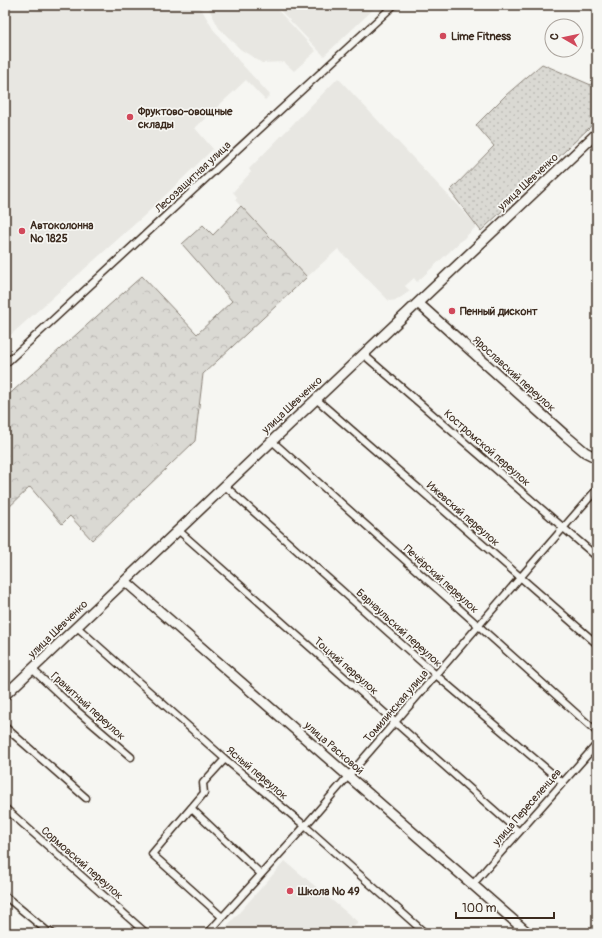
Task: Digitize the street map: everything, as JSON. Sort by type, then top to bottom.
[{"type":"main road","name":"улица Шевченко","points":[[5,695],[597,133]]},
{"type":"main road","name":"Ярославский переулок","points":[[418,303],[566,436],[585,452],[597,458]]},
{"type":"main road","name":"улица Расковой","points":[[125,581],[528,933]]},
{"type":"street","name":"Лесозащитная улица","points":[[5,364],[394,5]]},
{"type":"street","name":"Костромской переулок","points":[[364,354],[597,557]]},
{"type":"street","name":"Ижевский переулок","points":[[316,399],[597,644]]},
{"type":"street","name":"Печёрский переулок","points":[[272,441],[597,732]]},
{"type":"street","name":"Барнаульский переулок","points":[[225,486],[436,675],[562,782]]},
{"type":"street","name":"Томилинская улица","points":[[208,933],[305,826],[479,626],[520,576],[597,489]]},
{"type":"street","name":"Тоцкий переулок","points":[[178,530],[519,832]]},
{"type":"street","name":"Ясный переулок","points":[[77,627],[225,759],[305,826],[425,933]]},
{"type":"street","name":"Гранитный переулок","points":[[32,669],[76,710],[131,757]]},
{"type":"street","points":[[5,727],[86,798]]},
{"type":"street","name":"улица Переселенцев","points":[[473,884],[597,744]]},
{"type":"street","points":[[222,917],[152,854],[204,793],[204,783],[225,759]]},
{"type":"street","name":"Сормовский переулок","points":[[5,808],[146,933]]},
{"type":"street","points":[[191,808],[261,874]]},
{"type":"street","points":[[5,896],[47,931],[52,933]]},
{"type":"shaded area","points":[[5,5],[199,5],[213,29],[238,60],[270,95],[265,100],[246,80],[195,128],[213,149],[146,214],[5,340]]},
{"type":"shaded area","points":[[207,5],[273,5],[316,51],[294,71],[284,62],[262,63],[240,49],[219,28]]},
{"type":"shaded area","points":[[275,5],[378,5],[324,56]]},
{"type":"shaded area","points":[[338,78],[477,226],[417,282],[414,278],[405,286],[410,291],[397,300],[389,301],[338,249],[307,277],[235,200],[237,197],[233,192],[251,172],[249,169]]},
{"type":"shaded area","name":"Школа № 49","points":[[285,861],[358,922],[348,933],[221,933]]},
{"type":"green space","points":[[542,64],[591,85],[597,71],[597,117],[590,127],[481,231],[450,191],[494,146],[476,125],[506,95]]},
{"type":"green space","points":[[241,206],[307,277],[203,374],[195,441],[92,540],[70,516],[62,524],[30,487],[5,511],[5,398],[142,276],[197,334],[232,301],[182,244],[203,225],[213,235]]},
{"type":"place","name":"Lime Fitness","points":[[443,36]]},
{"type":"place","name":"Фруктово-овощные склады","points":[[130,117]]},
{"type":"place","name":"Автоколонна № 1825","points":[[22,231]]},
{"type":"place","name":"Пенный дисконт","points":[[452,311]]},
{"type":"place","name":"Школа № 49","points":[[290,891]]}]
